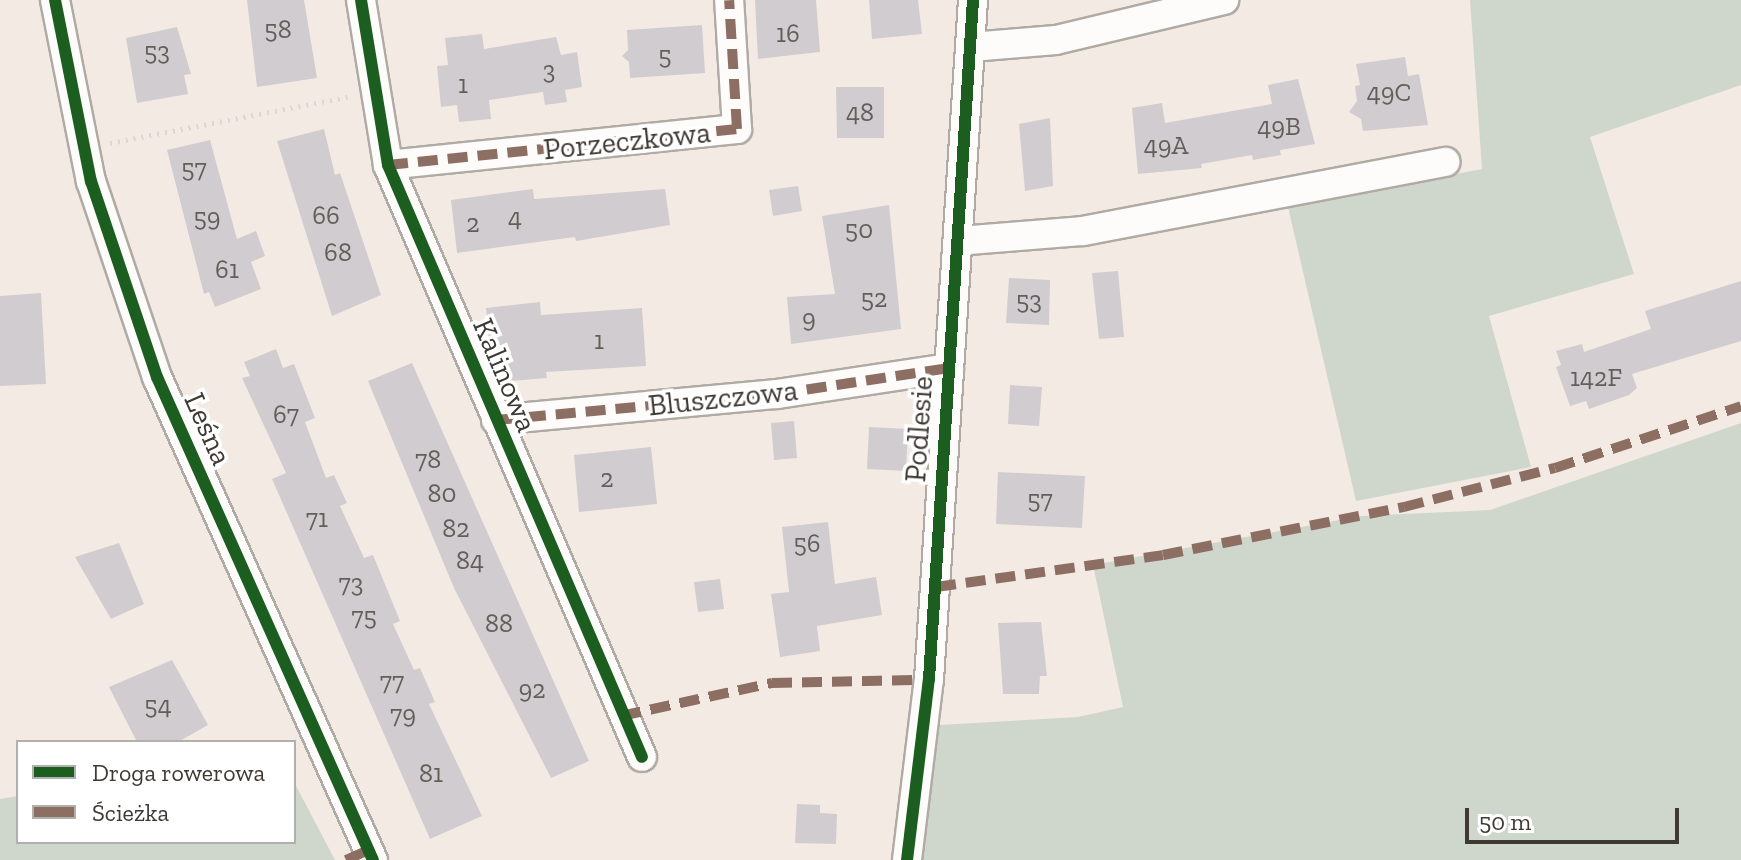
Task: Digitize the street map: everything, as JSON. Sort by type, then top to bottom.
[{"type":"street","name":"Leśna","points":[[55,0],[84,148],[157,377],[373,860]]},
{"type":"street","name":"Kalinowa","points":[[361,0],[388,165],[642,757]]},
{"type":"street","name":"Porzeczkowa","points":[[388,165],[737,129],[729,0]]},
{"type":"street","name":"Podlesie","points":[[907,860],[929,679],[973,0]]},
{"type":"street","points":[[971,47],[1056,40],[1224,0]]},
{"type":"street","points":[[958,241],[1083,231],[1446,162]]},
{"type":"street","name":"Bluszczowa","points":[[496,420],[777,394],[949,368]]},
{"type":"path","points":[[84,148],[376,91]]},
{"type":"shaded area","points":[[1470,0],[1741,0],[1741,85],[1590,137],[1634,274],[1489,316],[1531,467],[1356,501],[1288,207],[1482,169]]},
{"type":"shaded area","points":[[1741,423],[1741,860],[923,860],[939,725],[1078,717],[1123,707],[1093,565],[1361,516],[1490,510]]},
{"type":"shaded area","points":[[296,786],[335,860],[0,860],[0,799],[16,796],[16,844],[296,844]]},
{"type":"building","points":[[247,0],[304,0],[317,78],[257,87]]},
{"type":"building","points":[[755,0],[816,0],[820,52],[758,59]]},
{"type":"building","points":[[869,0],[918,0],[922,34],[872,39]]},
{"type":"building","points":[[702,25],[705,73],[630,78],[629,62],[622,56],[628,50],[627,30]]},
{"type":"building","points":[[177,27],[191,74],[184,75],[188,94],[137,103],[126,38]]},
{"type":"building","points":[[482,34],[484,49],[556,37],[561,55],[577,52],[582,87],[565,90],[567,102],[545,105],[543,92],[489,100],[491,119],[459,122],[457,105],[441,107],[437,66],[448,65],[445,38]]},
{"type":"building","points":[[1405,57],[1408,76],[1419,74],[1428,125],[1363,131],[1361,119],[1349,112],[1357,101],[1355,86],[1360,85],[1356,64]]},
{"type":"building","points":[[1298,79],[1315,144],[1280,150],[1281,155],[1253,160],[1252,155],[1201,164],[1202,168],[1138,174],[1132,108],[1162,103],[1165,123],[1272,104],[1268,85]]},
{"type":"building","points":[[836,87],[884,87],[884,138],[837,138]]},
{"type":"building","points":[[1050,118],[1053,186],[1025,191],[1019,124]]},
{"type":"building","points":[[324,129],[335,175],[340,173],[381,295],[332,316],[277,141]]},
{"type":"building","points":[[210,140],[237,239],[256,231],[265,256],[251,262],[261,289],[215,307],[209,292],[204,294],[167,150]]},
{"type":"building","points":[[798,186],[802,211],[773,216],[769,190]]},
{"type":"building","points":[[533,189],[534,199],[665,189],[670,225],[576,241],[575,237],[457,253],[451,200]]},
{"type":"building","points":[[889,205],[901,329],[791,344],[787,297],[835,294],[822,216]]},
{"type":"building","points":[[1118,271],[1124,337],[1099,339],[1092,273]]},
{"type":"building","points":[[1009,278],[1050,280],[1049,325],[1006,323]]},
{"type":"building","points":[[1741,281],[1741,341],[1632,374],[1637,388],[1629,395],[1589,409],[1586,401],[1570,406],[1556,367],[1561,365],[1556,351],[1582,344],[1584,352],[1651,329],[1645,311]]},
{"type":"building","points":[[41,293],[46,384],[0,386],[0,296]]},
{"type":"building","points":[[540,302],[541,315],[642,308],[646,366],[546,372],[547,378],[500,382],[491,362],[486,308]]},
{"type":"building","points":[[276,349],[283,368],[294,364],[315,418],[305,422],[326,478],[334,475],[347,503],[340,506],[364,558],[373,555],[400,621],[393,624],[414,670],[420,668],[435,702],[429,704],[482,816],[430,839],[272,479],[286,473],[242,378],[250,376],[244,362]]},
{"type":"building","points":[[412,363],[589,761],[551,778],[454,588],[368,381]]},
{"type":"building","points":[[1010,385],[1042,387],[1039,426],[1008,424]]},
{"type":"building","points":[[794,421],[797,458],[774,460],[771,423]]},
{"type":"building","points":[[869,427],[908,429],[906,471],[867,469]]},
{"type":"building","points":[[651,447],[657,504],[579,512],[574,455]]},
{"type":"building","points":[[998,472],[1085,476],[1082,528],[996,524]]},
{"type":"building","points":[[828,522],[835,584],[876,577],[882,615],[817,626],[820,651],[780,657],[771,594],[789,592],[782,527]]},
{"type":"building","points":[[119,543],[144,604],[111,619],[75,557]]},
{"type":"building","points":[[720,579],[724,609],[698,612],[694,582]]},
{"type":"building","points":[[1041,622],[1047,676],[1040,676],[1039,694],[1003,694],[998,623]]},
{"type":"building","points":[[172,660],[208,725],[182,740],[136,740],[109,687]]},
{"type":"building","points":[[797,804],[820,805],[820,813],[837,814],[836,844],[795,843]]},
{"type":"marked path","points":[[388,165],[737,129],[729,0]]},
{"type":"marked path","points":[[496,420],[777,394],[949,368]]},
{"type":"marked path","points":[[936,587],[1163,555],[1404,507],[1555,468],[1741,406]]},
{"type":"marked path","points":[[621,716],[772,683],[914,680]]},
{"type":"marked path","points":[[346,860],[368,850]]},
{"type":"cycle path","points":[[55,0],[91,181],[157,377],[373,860]]},
{"type":"cycle path","points":[[361,0],[388,165],[642,757]]},
{"type":"cycle path","points":[[907,860],[929,679],[973,0]]}]
